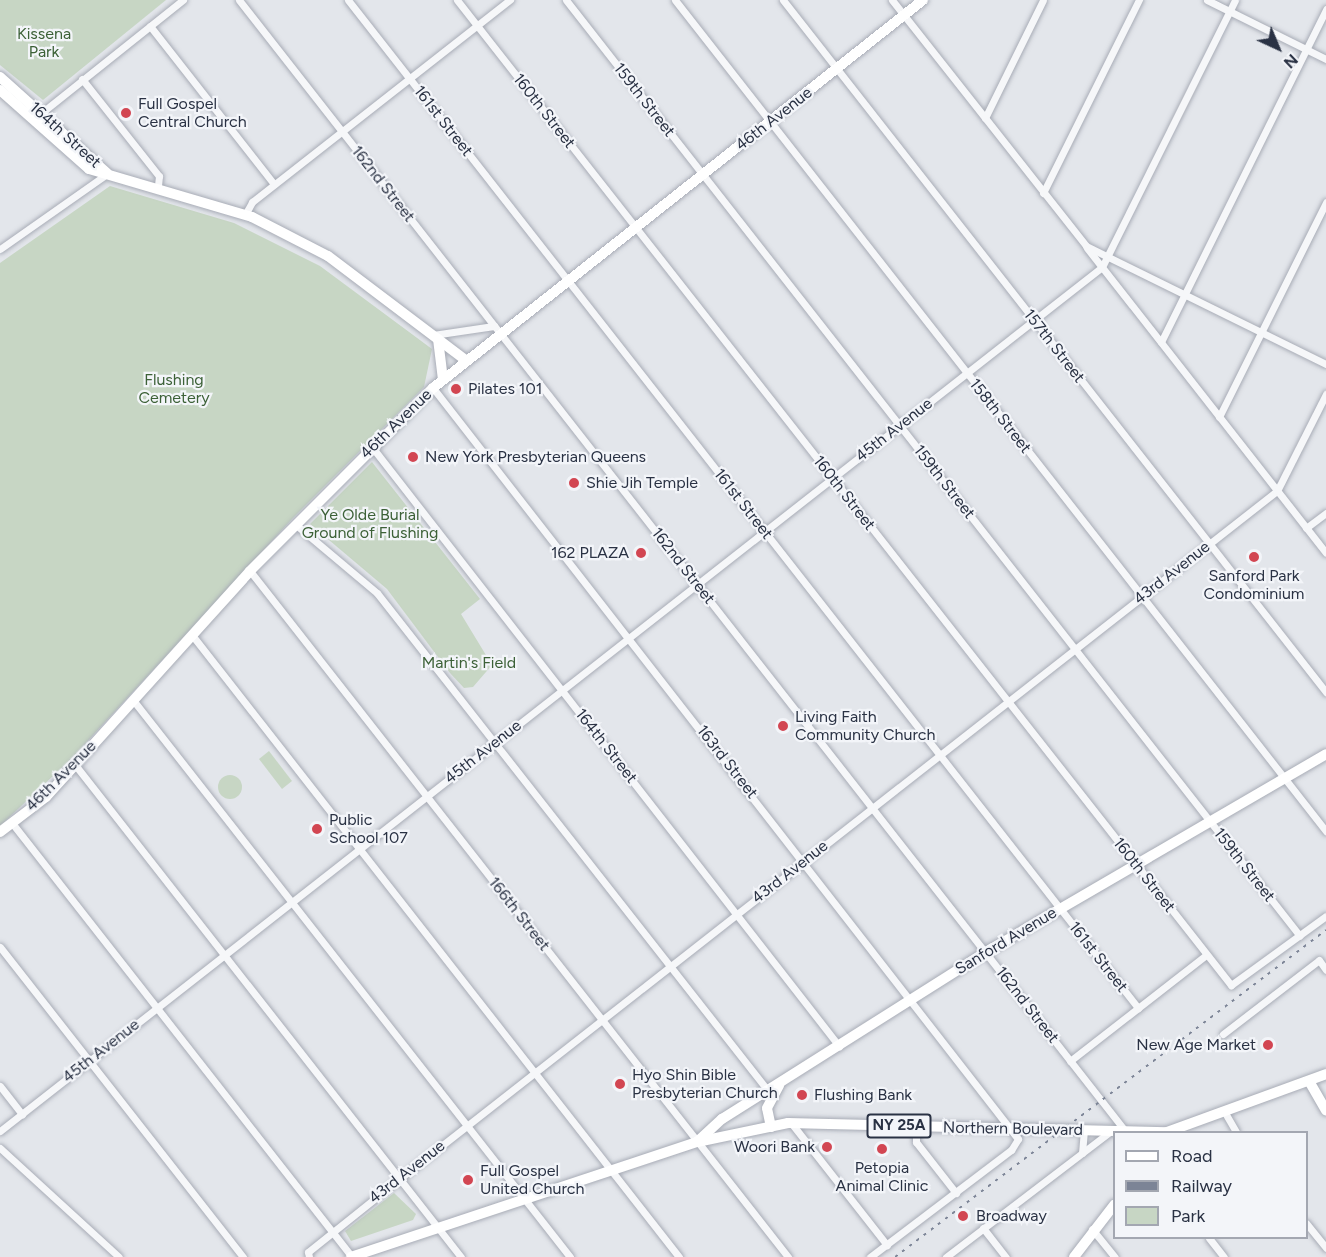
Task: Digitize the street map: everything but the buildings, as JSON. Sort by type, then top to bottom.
[{"type":"street","points":[[37,117],[183,0]]},
{"type":"street","name":"162nd Street","points":[[239,0],[1125,1131]]},
{"type":"street","name":"161st Street","points":[[348,0],[1138,1008]]},
{"type":"street","name":"160th Street","points":[[457,0],[1231,985],[1300,936]]},
{"type":"street","points":[[246,213],[274,184],[510,0]]},
{"type":"street","name":"159th Street","points":[[566,0],[1300,936]]},
{"type":"street","name":"158th Street","points":[[675,0],[1326,831]]},
{"type":"street","name":"157th Street","points":[[783,0],[1326,692]]},
{"type":"street","points":[[892,0],[1326,553]]},
{"type":"street","name":"46th Avenue","points":[[0,832],[76,766],[133,700],[295,524],[433,388],[467,361],[497,330],[568,281],[637,228],[906,17],[923,0]]},
{"type":"street","points":[[985,118],[1043,0]]},
{"type":"street","points":[[1043,193],[1139,0]]},
{"type":"street","points":[[1207,0],[1326,59]]},
{"type":"street","points":[[1102,267],[1235,0]]},
{"type":"street","points":[[1161,342],[1326,9]]},
{"type":"street","points":[[150,26],[274,184]]},
{"type":"street","name":"164th Street","points":[[0,77],[37,117]]},
{"type":"street","points":[[82,79],[159,176],[158,186]]},
{"type":"street","name":"164th Street","points":[[0,90],[108,173]]},
{"type":"street","points":[[0,249],[108,173],[246,213],[328,256],[467,361]]},
{"type":"street","points":[[1219,417],[1326,202]]},
{"type":"street","points":[[1086,246],[1326,364]]},
{"type":"street","name":"45th Avenue","points":[[0,1131],[1102,267]]},
{"type":"street","points":[[435,337],[497,330]]},
{"type":"street","points":[[435,337],[443,380]]},
{"type":"street","name":"163rd Street","points":[[433,388],[913,999],[1011,1128],[1018,1139],[956,1193]]},
{"type":"street","points":[[1277,491],[1326,394]]},
{"type":"street","name":"164th Street","points":[[372,447],[839,1046]]},
{"type":"street","name":"43rd Avenue","points":[[309,1257],[308,1252],[400,1178],[1277,491]]},
{"type":"street","points":[[1306,528],[1326,513]]},
{"type":"street","points":[[295,524],[376,593],[770,1093],[767,1108],[771,1127]]},
{"type":"street","name":"166th Street","points":[[250,571],[788,1257]]},
{"type":"street","points":[[192,635],[679,1257]]},
{"type":"street","points":[[133,700],[570,1257]]},
{"type":"street","name":"Sanford Avenue","points":[[697,1142],[780,1084],[986,952],[1326,754]]},
{"type":"street","points":[[76,766],[461,1257]]},
{"type":"street","points":[[12,823],[352,1257]]},
{"type":"street","points":[[1300,936],[1326,916]]},
{"type":"street","points":[[0,946],[243,1257]]},
{"type":"street","points":[[1070,1061],[1206,955]]},
{"type":"street","points":[[1223,1034],[1319,960],[1326,970]]},
{"type":"street","name":"Northern Boulevard","points":[[1174,1131],[1326,1074]]},
{"type":"street","points":[[1309,1080],[1326,1110]]},
{"type":"street","points":[[0,1086],[22,1114]]},
{"type":"street","points":[[1224,1111],[1235,1131]]},
{"type":"street","points":[[790,1123],[888,1245]]},
{"type":"street","name":"Northern Boulevard","points":[[352,1257],[697,1142],[790,1123],[1111,1131]]},
{"type":"street","points":[[870,1257],[956,1193],[916,1142],[916,1126]]},
{"type":"street","points":[[1082,1153],[1084,1130]]},
{"type":"street","points":[[946,1257],[1111,1131]]},
{"type":"street","points":[[0,1148],[119,1257]]},
{"type":"street","points":[[1074,1257],[1092,1229],[1113,1206]]},
{"type":"street","points":[[1308,1225],[1326,1248]]},
{"type":"street","points":[[983,1228],[1006,1257]]},
{"type":"street","points":[[1092,1229],[1115,1257]]},
{"type":"street","points":[[1210,1239],[1224,1257]]},
{"type":"green space","name":"Kissena Park","points":[[0,0],[166,0],[43,100],[0,65]]},
{"type":"green space","name":"Flushing Cemetery","points":[[110,186],[234,223],[320,266],[432,349],[424,387],[293,518],[72,758],[0,826],[0,263]]},
{"type":"green space","name":"Ye Olde Burial Ground of Flushing","points":[[372,462],[480,599],[461,614],[492,665],[473,687],[464,688],[450,673],[387,589],[310,524]]},
{"type":"green space","points":[[269,751],[292,781],[282,789],[259,759]]},
{"type":"green space","points":[[230,775],[238,779],[242,787],[238,795],[230,799],[222,795],[218,787],[222,779]]},
{"type":"green space","points":[[394,1193],[416,1214],[413,1220],[351,1241],[345,1231]]},
{"type":"railway","points":[[895,1257],[1326,930]]},
{"type":"place","name":"Full Gospel Central Church","points":[[126,113]]},
{"type":"place","name":"Pilates 101","points":[[456,389]]},
{"type":"place","name":"New York Presbyterian Queens","points":[[413,457]]},
{"type":"place","name":"Shie Jih Temple","points":[[574,483]]},
{"type":"place","name":"162 PLAZA","points":[[641,553]]},
{"type":"place","name":"Sanford Park Condominium","points":[[1254,557]]},
{"type":"place","name":"Living Faith Community Church","points":[[783,726]]},
{"type":"place","name":"Public School 107","points":[[317,829]]},
{"type":"place","name":"New Age Market","points":[[1268,1045]]},
{"type":"place","name":"Hyo Shin Bible Presbyterian Church","points":[[620,1084]]},
{"type":"place","name":"Flushing Bank","points":[[802,1095]]},
{"type":"place","name":"Woori Bank","points":[[827,1147]]},
{"type":"place","name":"Petopia Animal Clinic","points":[[882,1149]]},
{"type":"place","name":"Full Gospel United Church","points":[[468,1180]]},
{"type":"place","name":"Broadway","points":[[963,1216]]},
{"type":"park label","name":"Martin's Field","points":[[469,663]]}]
